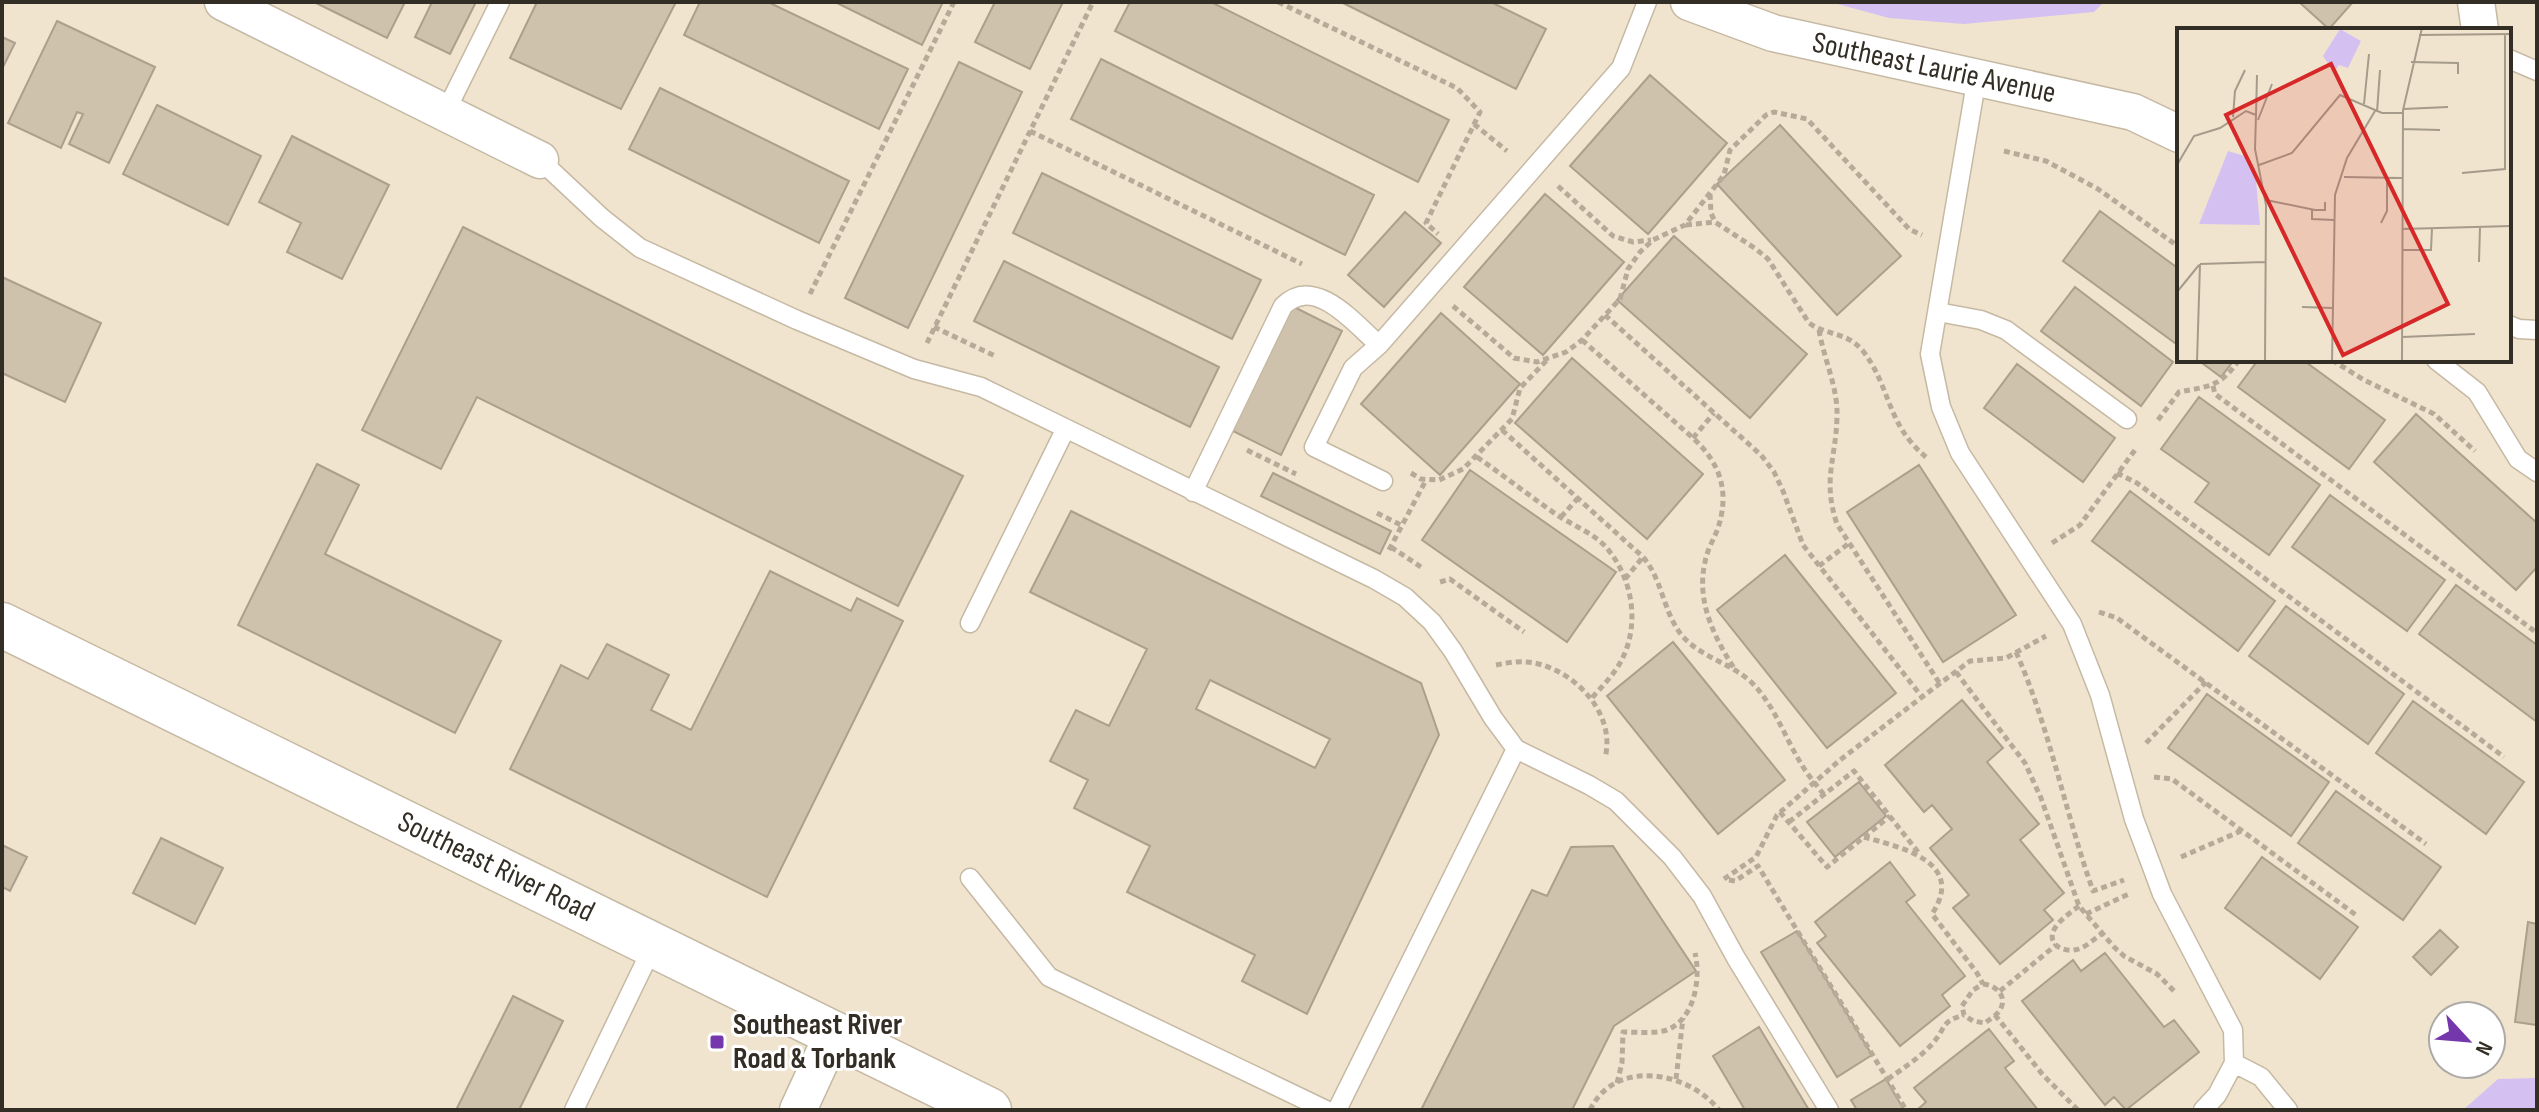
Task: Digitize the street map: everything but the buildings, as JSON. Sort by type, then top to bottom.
[{"type":"street","points":[[223,2],[540,160]]},
{"type":"street","name":"Southeast Laurie Avenue","points":[[1689,2],[1773,33],[2133,112],[2177,133]]},
{"type":"street","points":[[2476,2],[2480,28]]},
{"type":"street","name":"Southeast River Road","points":[[2,625],[989,1110]]},
{"type":"street","points":[[798,1110],[833,1034]]},
{"type":"lane","points":[[445,113],[500,2]]},
{"type":"lane","points":[[1383,481],[1314,447],[1353,368],[1379,345],[1621,68],[1647,2]]},
{"type":"lane","points":[[2511,60],[2537,71]]},
{"type":"lane","points":[[1977,77],[1930,354],[1941,407],[1960,453],[2072,624],[2100,695],[2134,819],[2162,894],[2233,1030],[2234,1063],[2217,1095],[2203,1110]]},
{"type":"lane","points":[[540,160],[602,218],[640,248],[797,320],[914,369],[981,387],[1405,597],[1432,622],[1516,749],[1616,801],[1672,857],[1702,896],[1736,958],[1829,1110]]},
{"type":"lane","points":[[1193,492],[1283,306],[1291,298],[1301,295],[1320,297],[1379,345]]},
{"type":"lane","points":[[1938,312],[1981,320],[2006,330],[2127,419]]},
{"type":"lane","points":[[2511,325],[2537,330]]},
{"type":"lane","points":[[2439,362],[2477,392],[2518,459],[2537,472]]},
{"type":"lane","points":[[970,623],[1065,430]]},
{"type":"lane","points":[[1337,1110],[1516,749]]},
{"type":"lane","points":[[970,878],[1049,977],[1326,1110]]},
{"type":"lane","points":[[574,1110],[654,944]]},
{"type":"lane","points":[[2234,1063],[2261,1077],[2288,1110]]},
{"type":"path","points":[[797,320],[954,2]]},
{"type":"path","points":[[914,369],[1093,2]]},
{"type":"path","points":[[1278,2],[1457,88],[1480,112],[1426,223],[1460,253]]},
{"type":"path","points":[[1685,225],[1724,175],[1730,150],[1766,115],[1780,112],[1807,119],[1909,229],[1950,241]]},
{"type":"path","points":[[1474,124],[1553,182],[1613,236],[1633,242],[1653,240],[1685,225],[1715,222],[1756,249],[1768,259],[1809,323],[1819,330],[1833,331],[1851,340],[1862,350],[1874,368],[1892,413],[1915,448],[1928,459],[1960,453]]},
{"type":"path","points":[[1030,131],[1306,267]]},
{"type":"path","points":[[2004,151],[2046,161],[2098,189],[2177,246]]},
{"type":"path","points":[[1710,193],[1715,222]]},
{"type":"path","points":[[1431,286],[1514,358],[1547,360],[1566,352],[1582,340],[1620,299],[1628,269],[1653,240]]},
{"type":"path","points":[[1605,315],[1761,455],[1774,472],[1795,528],[1819,566],[1922,697]]},
{"type":"path","points":[[934,327],[1003,360]]},
{"type":"path","points":[[1819,330],[1837,408],[1828,485],[1837,524],[1940,684]]},
{"type":"path","points":[[1582,340],[1707,450],[1718,467],[1722,484],[1719,526],[1704,564],[1703,587],[1707,615],[1715,638],[1734,669]]},
{"type":"path","points":[[1385,558],[1426,480],[1450,476],[1477,457],[1512,419],[1520,388],[1547,360]]},
{"type":"path","points":[[2154,425],[2179,392],[2213,386],[2225,379],[2238,362]]},
{"type":"path","points":[[2335,362],[2364,380],[2434,414],[2479,456]]},
{"type":"path","points":[[2213,386],[2215,394],[2537,633]]},
{"type":"path","points":[[1693,438],[1714,413]]},
{"type":"path","points":[[1502,430],[1643,557],[1653,569],[1678,631],[1689,643],[1734,669],[1762,695],[1801,765],[1824,795]]},
{"type":"path","points":[[2080,525],[2137,447]]},
{"type":"path","points":[[1477,457],[1605,546],[1625,579],[1632,603],[1630,639],[1614,672],[1591,699]]},
{"type":"path","points":[[2117,473],[2137,483],[2504,757]]},
{"type":"path","points":[[1561,517],[1578,498]]},
{"type":"path","points":[[1819,566],[1848,544]]},
{"type":"path","points":[[1625,579],[1643,557]]},
{"type":"path","points":[[1440,582],[1450,579],[1524,632]]},
{"type":"path","points":[[2098,612],[2117,618],[2426,844]]},
{"type":"path","points":[[1733,871],[1756,857],[1780,812],[1970,661],[2006,658],[2050,634]]},
{"type":"path","points":[[2016,652],[2044,723],[2066,809],[2093,891],[2126,879],[2139,905]]},
{"type":"path","points":[[1497,665],[1527,662],[1546,666],[1578,685],[1591,699],[1606,732],[1607,748],[1599,766]]},
{"type":"path","points":[[1956,672],[2025,763],[2079,906],[2124,956],[2157,974],[2180,998]]},
{"type":"path","points":[[2120,769],[2206,682]]},
{"type":"path","points":[[2120,769],[2172,779],[2356,915]]},
{"type":"path","points":[[1789,822],[1854,771],[1930,863],[1940,883],[1941,894],[1932,914],[1983,984]]},
{"type":"path","points":[[1780,812],[1827,867],[1890,816]]},
{"type":"path","points":[[2181,857],[2242,831]]},
{"type":"path","points":[[1864,837],[1921,855]]},
{"type":"path","points":[[1724,879],[1735,881],[1758,866],[1906,1110]]},
{"type":"path","points":[[2086,914],[2121,897]]},
{"type":"path","points":[[2079,906],[2055,929],[2052,938],[2056,945],[2066,950],[2076,950],[2101,934]]},
{"type":"path","points":[[1676,1079],[1683,1017],[1698,983],[1699,968],[1691,944]]},
{"type":"path","points":[[2000,991],[2056,945]]},
{"type":"path","points":[[1983,984],[2000,991],[2001,1008],[1985,1023],[1973,1021],[1964,1015],[1962,1006],[1966,999],[1983,984]]},
{"type":"path","points":[[1888,1079],[1933,1043],[1951,1018],[1964,1015]]},
{"type":"path","points":[[1995,1015],[2043,1075],[2078,1110]]},
{"type":"path","points":[[1617,1083],[1622,1063],[1623,1032],[1665,1031],[1683,1017]]},
{"type":"path","points":[[1590,1110],[1604,1090],[1617,1083],[1646,1076],[1676,1079],[1700,1091],[1719,1110]]},
{"type":"shaded area","points":[[1830,2],[2104,2],[2094,12],[1964,24],[1889,18]]},
{"type":"shaded area","points":[[2537,1078],[2537,1110],[2463,1110],[2497,1080]]},
{"type":"place","name":"Southeast River Road & Torbank","points":[[717,1042]]}]
